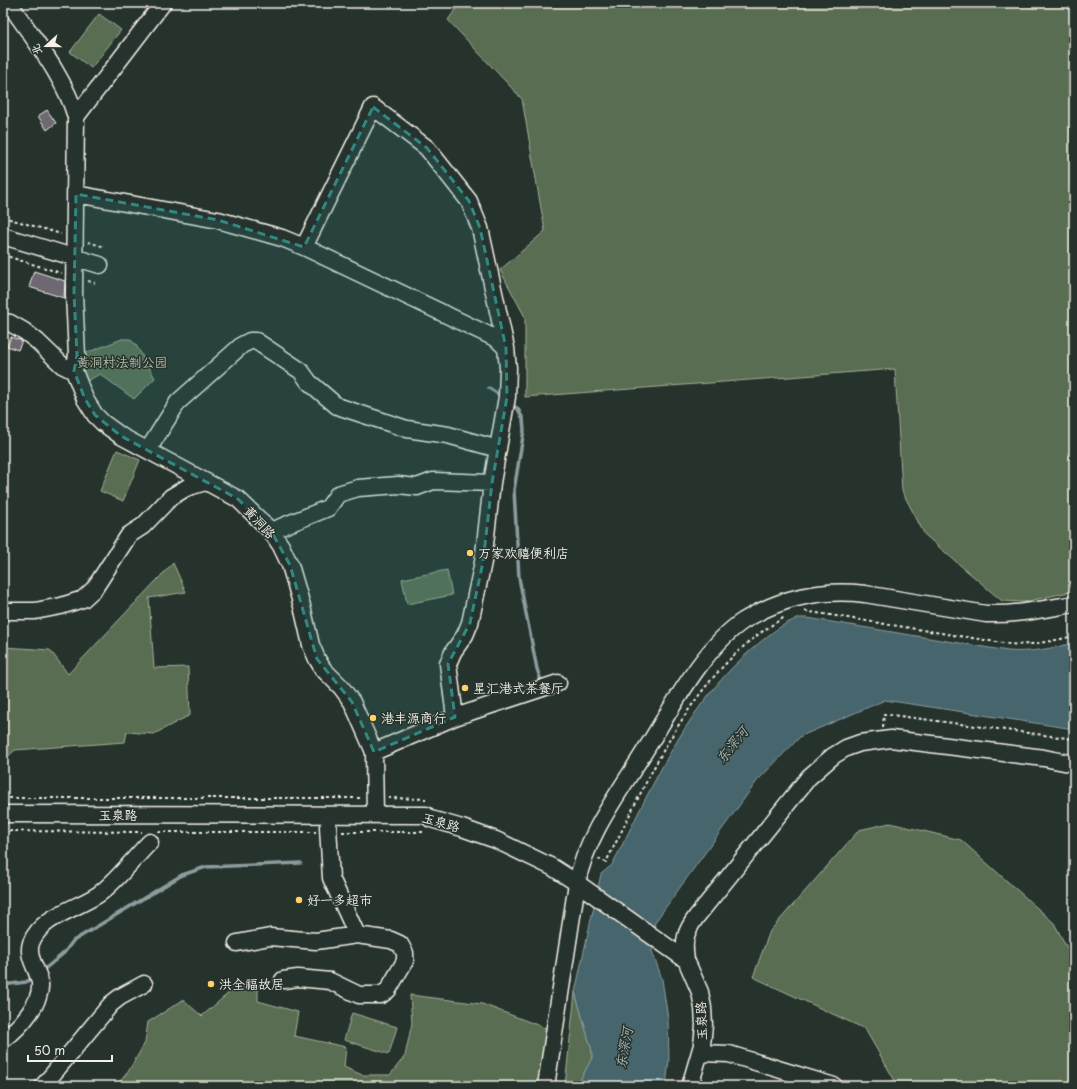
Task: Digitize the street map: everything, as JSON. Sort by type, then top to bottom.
[{"type":"street","points":[[9,3],[57,75],[69,98],[76,117]]},
{"type":"street","points":[[76,117],[163,3]]},
{"type":"street","points":[[304,247],[373,107],[427,148],[469,201],[480,228],[506,348],[508,368],[506,405],[492,483],[483,562],[470,623],[465,635],[453,652],[448,664],[455,717]]},
{"type":"street","name":"黄洞路","points":[[76,117],[74,294],[77,354],[74,371],[85,399],[95,415],[121,436],[238,500],[271,531],[281,546],[290,565],[311,645],[317,660],[323,669],[342,687],[352,702],[374,752],[375,815]]},
{"type":"street","points":[[76,194],[218,220],[282,238],[304,247],[497,339],[506,348]]},
{"type":"street","points":[[3,236],[100,265]]},
{"type":"street","points":[[3,322],[10,323],[24,331],[37,341],[62,366],[74,371]]},
{"type":"street","points":[[148,450],[178,402],[242,345],[250,341],[256,341],[301,371],[309,382],[337,406],[407,429],[448,435],[498,449]]},
{"type":"street","points":[[271,531],[328,508],[338,494],[358,488],[398,485],[417,487],[433,481],[492,483]]},
{"type":"street","points":[[3,610],[35,611],[62,606],[83,598],[94,589],[129,535],[143,526],[171,497],[186,488],[205,482]]},
{"type":"street","points":[[546,1086],[577,883],[585,855],[595,834],[683,690],[703,661],[723,638],[743,622],[772,607],[803,596],[834,592],[865,594],[986,614],[1005,615],[1074,604]]},
{"type":"street","points":[[374,752],[455,717],[558,683]]},
{"type":"street","points":[[686,960],[684,946],[686,936],[690,926],[697,916],[808,776],[833,756],[846,748],[860,743],[891,739],[1044,758],[1074,764]]},
{"type":"street","name":"玉泉路","points":[[3,814],[426,815],[431,819],[496,840],[552,867],[594,894],[686,960],[700,992],[704,1025],[700,1053],[690,1086]]},
{"type":"street","points":[[330,830],[331,878],[358,935]]},
{"type":"street","points":[[3,1040],[16,1031],[30,1012],[37,999],[36,973],[30,953],[31,943],[36,934],[54,918],[99,894],[109,886],[150,835]]},
{"type":"street","points":[[237,943],[270,937],[316,941],[358,935],[391,940],[400,944],[405,953],[405,961],[402,967],[388,990],[381,995],[359,995],[330,981],[298,978],[283,980]]},
{"type":"street","points":[[43,1086],[111,1004],[120,997],[144,984]]},
{"type":"street","points":[[700,1053],[729,1054],[834,1086]]},
{"type":"path","points":[[3,217],[61,234]]},
{"type":"path","points":[[83,241],[105,247]]},
{"type":"path","points":[[3,255],[64,274]]},
{"type":"path","points":[[87,280],[95,283]]},
{"type":"path","points":[[802,611],[1009,644],[1036,644],[1074,636]]},
{"type":"path","points":[[593,857],[606,862],[676,728],[702,691],[746,645],[789,614]]},
{"type":"path","points":[[883,730],[884,714],[1074,739]]},
{"type":"path","points":[[3,798],[362,798]]},
{"type":"path","points":[[386,798],[426,798]]},
{"type":"path","points":[[3,831],[150,835],[330,830],[426,832]]},
{"type":"highlighted area","points":[[373,107],[427,148],[469,201],[480,228],[506,348],[507,397],[492,483],[483,562],[470,623],[448,664],[455,717],[374,752],[352,702],[317,659],[290,565],[271,531],[238,499],[121,436],[95,415],[85,399],[74,371],[77,355],[74,294],[76,194],[218,220],[304,247]]},
{"type":"green space","points":[[460,3],[1074,3],[1074,591],[1024,602],[1002,601],[925,535],[902,491],[895,369],[525,397],[525,317],[500,270],[545,231],[522,99],[448,20]]},
{"type":"green space","points":[[99,14],[121,30],[91,68],[70,52]]},
{"type":"green space","name":"黄洞村法制公园","points":[[122,339],[130,339],[136,345],[155,378],[134,399],[100,374],[85,382],[80,372],[81,355]]},
{"type":"green space","points":[[117,450],[140,460],[123,501],[100,491]]},
{"type":"green space","points":[[173,563],[186,592],[149,598],[154,668],[188,667],[190,715],[154,734],[127,732],[125,742],[15,750],[3,761],[4,647],[50,650],[68,674]]},
{"type":"green space","points":[[447,570],[452,595],[407,604],[402,579]]},
{"type":"green space","points":[[890,823],[961,840],[1054,923],[1074,961],[1074,1086],[898,1086],[865,1029],[753,977],[770,931],[859,830]]},
{"type":"green space","points":[[238,985],[258,986],[258,1001],[298,1012],[294,1036],[346,1047],[344,1067],[362,1075],[390,1075],[405,1056],[412,1023],[410,995],[482,1004],[548,1029],[543,1086],[116,1086],[128,1072],[145,1043],[148,1022],[183,1000],[202,1016]]},
{"type":"green space","points":[[575,992],[592,1051],[592,1058],[577,1086],[565,1086]]},
{"type":"green space","points":[[352,1013],[397,1027],[389,1054],[344,1040]]},
{"type":"water","name":"东深河","points":[[799,618],[807,618],[1008,651],[1033,651],[1074,643],[1074,729],[885,700],[801,736],[757,781],[655,922],[652,951],[662,979],[668,1019],[669,1060],[666,1086],[577,1086],[592,1058],[592,1051],[575,992],[601,874],[612,865],[657,776],[691,719],[711,692],[733,667],[758,644],[782,626]]},
{"type":"building","points":[[47,110],[56,123],[47,130],[38,116]]},
{"type":"building","points":[[34,271],[65,281],[64,298],[29,287]]},
{"type":"building","points":[[11,337],[22,341],[18,350],[7,346]]},
{"type":"waterway","points":[[489,388],[501,396]]},
{"type":"waterway","points":[[511,404],[518,409],[523,419],[524,430],[514,490],[519,578],[537,669],[542,683]]},
{"type":"waterway","points":[[41,972],[64,953],[73,941],[182,875],[206,867],[301,863]]},
{"type":"waterway","points":[[3,985],[26,982],[34,977]]},
{"type":"place","name":"万家欢禧便利店","points":[[470,553]]},
{"type":"place","name":"星汇港式茶餐厅","points":[[465,688]]},
{"type":"place","name":"港丰源商行","points":[[373,718]]},
{"type":"place","name":"好一多超市","points":[[299,900]]},
{"type":"place","name":"洪全福故居","points":[[211,984]]}]
